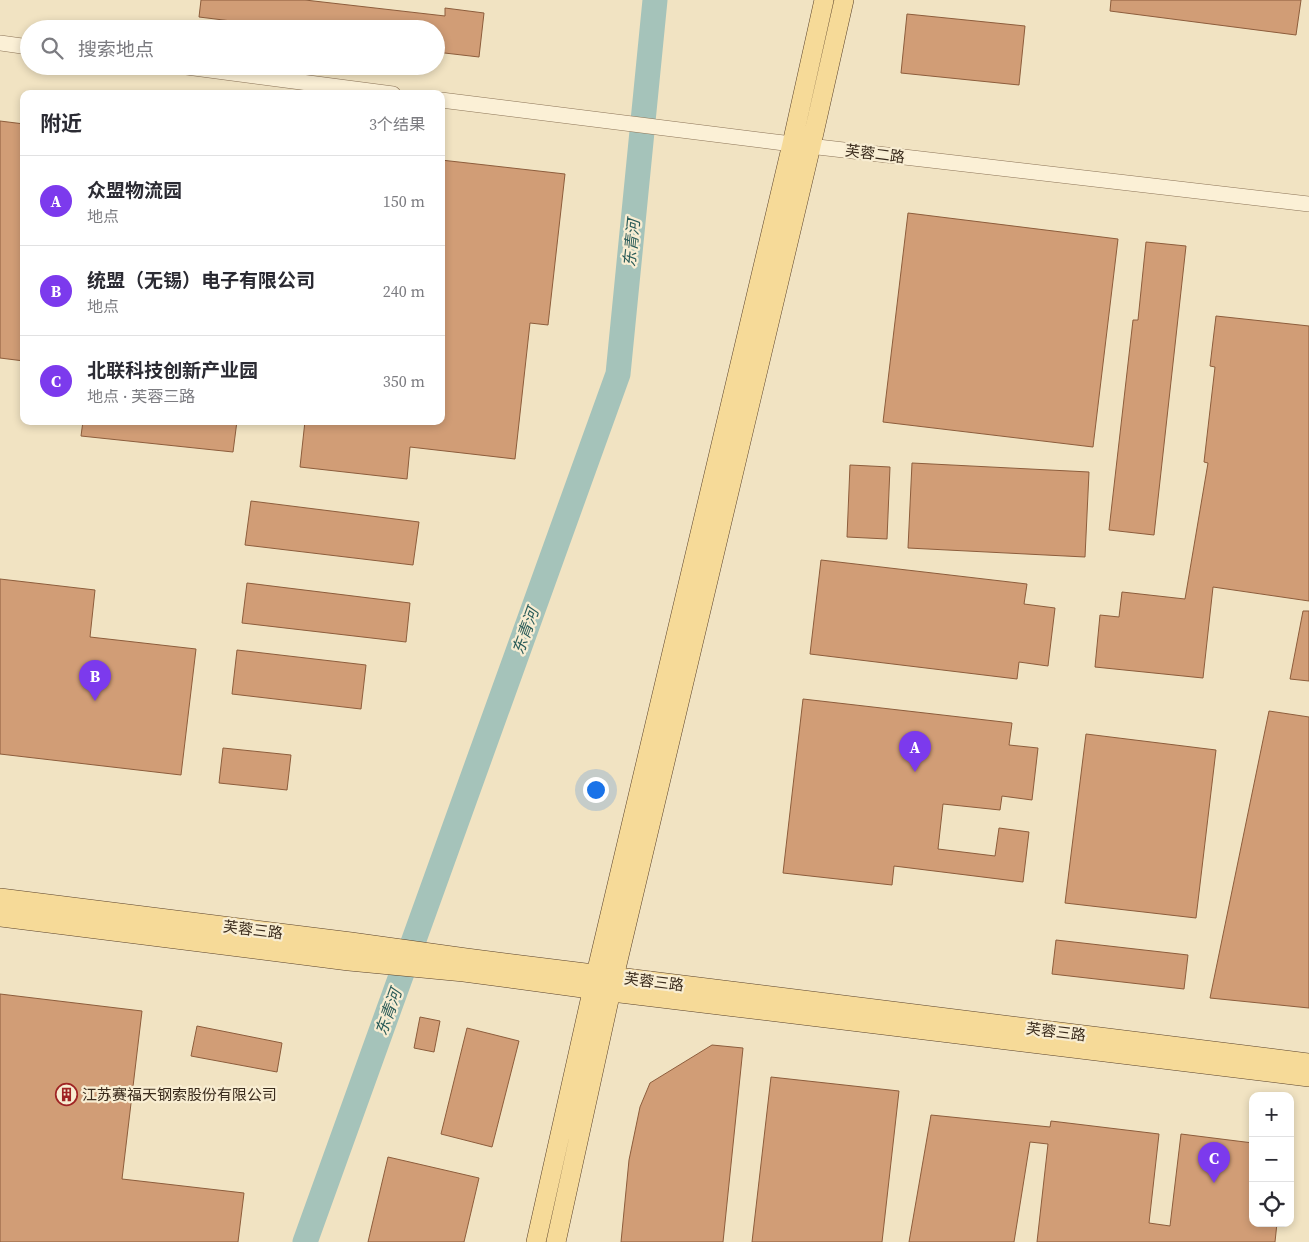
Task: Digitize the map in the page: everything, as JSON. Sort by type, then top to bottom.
[{"type":"main road","points":[[556,1242],[604,983],[824,0]]},
{"type":"main road","points":[[536,1242],[604,983],[811,146],[844,0]]},
{"type":"main road","name":"芙蓉三路","points":[[0,898],[351,942],[465,965],[1309,1077]]},
{"type":"main road","name":"芙蓉三路","points":[[0,917],[349,961],[465,965]]},
{"type":"main road","name":"芙蓉三路","points":[[604,983],[1309,1063]]},
{"type":"street","points":[[0,43],[20,45]]},
{"type":"street","points":[[248,75],[362,90]]},
{"type":"street","name":"芙蓉二路","points":[[445,100],[792,144],[1309,204]]},
{"type":"building","points":[[201,0],[305,0],[445,16],[445,8],[484,13],[479,57],[445,53],[445,20],[223,20],[199,17]]},
{"type":"building","points":[[1111,0],[1301,0],[1296,35],[1110,11]]},
{"type":"building","points":[[907,14],[1025,26],[1019,85],[901,73]]},
{"type":"building","points":[[0,121],[20,124],[20,360],[0,358]]},
{"type":"building","points":[[445,160],[565,174],[548,325],[530,323],[515,459],[410,447],[407,479],[300,467],[305,425],[445,425]]},
{"type":"building","points":[[908,213],[1118,239],[1093,447],[883,422]]},
{"type":"building","points":[[1146,242],[1186,246],[1154,535],[1109,530],[1133,320],[1138,320]]},
{"type":"building","points":[[1216,316],[1309,326],[1309,601],[1213,587],[1203,678],[1095,667],[1100,615],[1119,617],[1122,592],[1185,599],[1208,463],[1204,462],[1215,367],[1210,366]]},
{"type":"building","points":[[82,425],[236,425],[233,452],[81,436]]},
{"type":"building","points":[[912,463],[1089,472],[1085,557],[908,548]]},
{"type":"building","points":[[850,465],[890,467],[887,539],[847,537]]},
{"type":"building","points":[[251,501],[419,522],[413,565],[245,545]]},
{"type":"building","points":[[821,560],[1027,584],[1024,604],[1055,608],[1048,666],[1019,662],[1017,679],[810,654]]},
{"type":"building","points":[[0,579],[95,590],[90,637],[196,649],[181,775],[0,754]]},
{"type":"building","points":[[247,583],[410,603],[406,642],[242,623]]},
{"type":"building","points":[[1303,611],[1309,611],[1309,681],[1290,679]]},
{"type":"building","points":[[237,650],[366,665],[361,709],[232,694]]},
{"type":"building","points":[[803,699],[1012,723],[1009,745],[1038,748],[1032,800],[1002,796],[1000,810],[943,804],[938,849],[995,856],[999,828],[1029,832],[1023,882],[894,866],[892,885],[783,873]]},
{"type":"building","points":[[1269,711],[1309,717],[1309,1008],[1210,998]]},
{"type":"building","points":[[1086,734],[1216,750],[1196,918],[1065,903]]},
{"type":"building","points":[[223,748],[291,755],[287,790],[219,783]]},
{"type":"building","points":[[1056,940],[1188,955],[1184,989],[1052,974]]},
{"type":"building","name":"江苏赛福天钢索股份有限公司","points":[[0,994],[142,1011],[122,1179],[244,1193],[238,1242],[0,1242]]},
{"type":"building","points":[[420,1017],[440,1021],[434,1052],[414,1048]]},
{"type":"building","points":[[197,1026],[282,1043],[277,1072],[191,1056]]},
{"type":"building","points":[[467,1028],[519,1041],[492,1147],[441,1134]]},
{"type":"building","points":[[712,1045],[743,1048],[723,1242],[621,1242],[629,1160],[640,1107],[650,1083]]},
{"type":"building","points":[[771,1077],[899,1091],[882,1242],[752,1242]]},
{"type":"building","points":[[931,1115],[1050,1127],[1051,1121],[1159,1134],[1149,1223],[1170,1226],[1181,1134],[1249,1142],[1249,1227],[1277,1227],[1275,1242],[1037,1242],[1048,1144],[1030,1142],[1014,1242],[909,1242]]},
{"type":"building","points":[[388,1157],[479,1178],[464,1242],[368,1242]]},
{"type":"waterway","name":"东青河","points":[[305,1242],[618,374],[655,0]]},
{"type":"place","name":"统盟（无锡）电子有限公司","points":[[95,701]]},
{"type":"place","name":"众盟物流园","points":[[915,772]]},
{"type":"place","name":"江苏赛福天钢索股份有限公司","points":[[66,1095]]},
{"type":"place","name":"北联科技创新产业园","points":[[1214,1183]]}]
